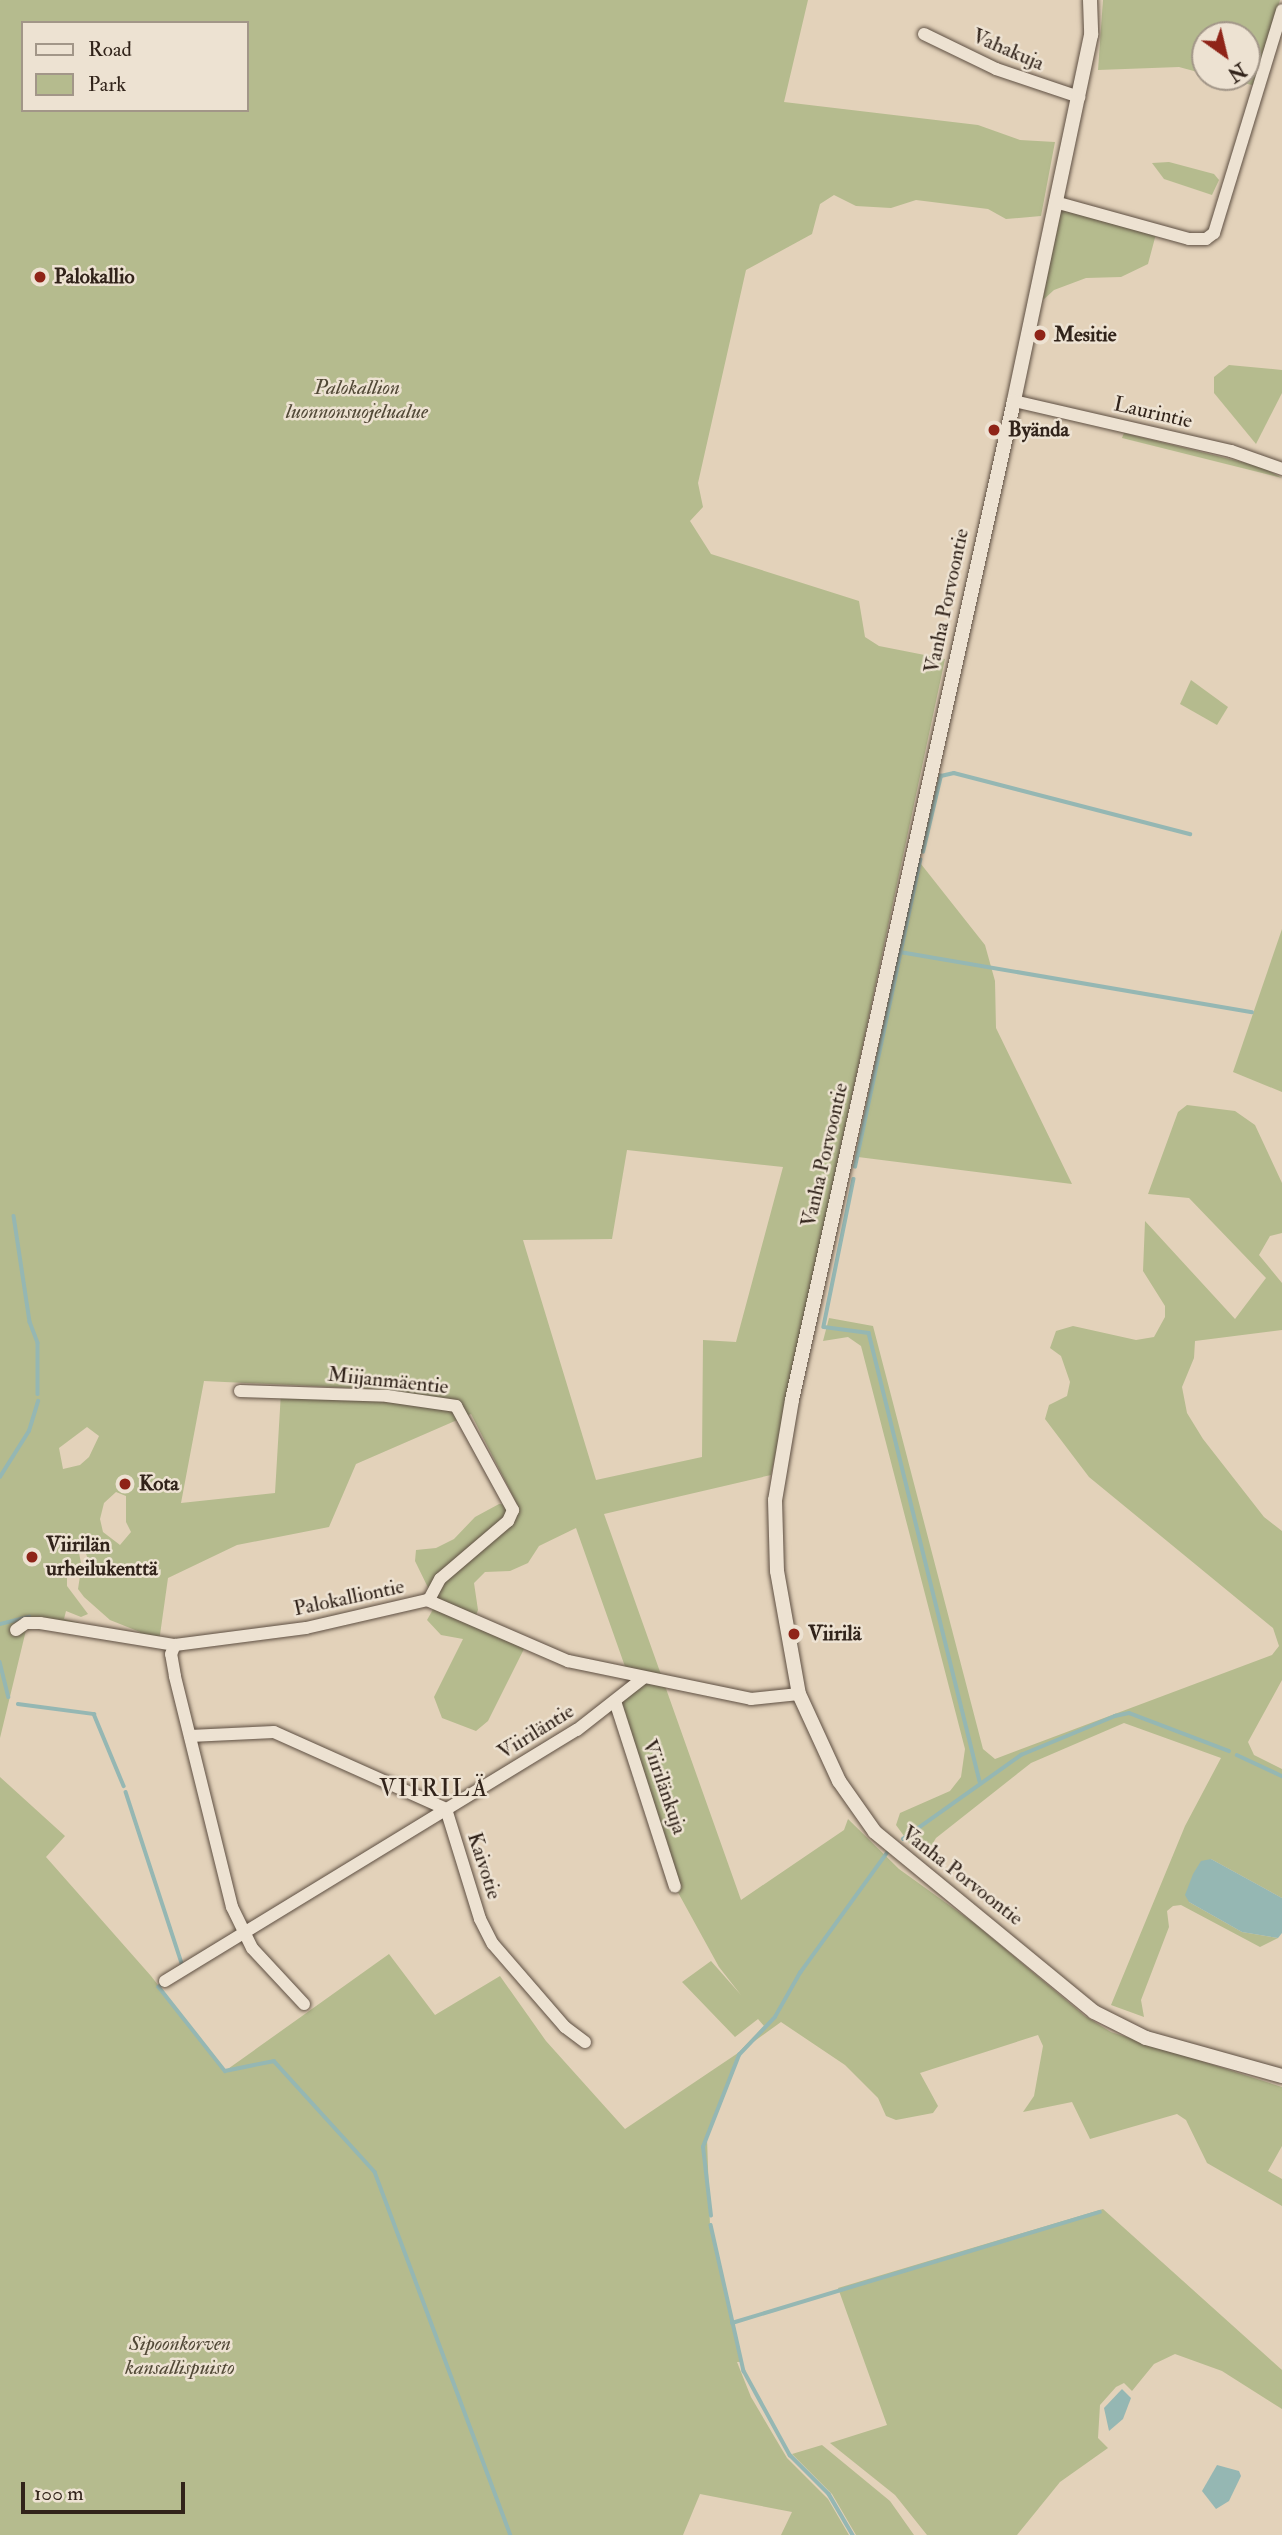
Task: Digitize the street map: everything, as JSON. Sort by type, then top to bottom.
[{"type":"street","name":"Vanha Porvoontie","points":[[1090,0],[1091,35],[1079,97],[782,1458],[775,1500],[777,1571],[799,1694],[839,1781],[875,1832],[1078,2000],[1146,2038],[1282,2076]]},
{"type":"street","points":[[1055,202],[1189,239],[1206,239],[1214,233],[1282,10]]},
{"type":"street","name":"Vahakuja","points":[[924,34],[996,69],[1079,97]]},
{"type":"street","name":"Laurintie","points":[[1014,401],[1207,445],[1282,469]]},
{"type":"street","name":"Miijanmäentie","points":[[240,1391],[387,1396],[456,1406],[513,1510],[508,1521],[440,1579],[429,1600]]},
{"type":"street","name":"Palokalliontie","points":[[16,1630],[26,1623],[40,1623],[176,1645],[306,1628],[429,1600],[559,1659],[642,1679]]},
{"type":"street","points":[[176,1645],[171,1654],[232,1908],[244,1934],[264,1963],[304,2004]]},
{"type":"street","points":[[642,1679],[751,1699],[799,1694]]},
{"type":"street","name":"Viiriläntie","points":[[165,1981],[578,1730],[642,1679]]},
{"type":"street","name":"Viirilänkuja","points":[[615,1701],[675,1887]]},
{"type":"street","points":[[190,1736],[274,1732],[446,1809]]},
{"type":"street","name":"Kaivotie","points":[[446,1809],[480,1919],[493,1944],[565,2027],[585,2042]]},
{"type":"green space","name":"Palokallion luonnonsuojelualue","points":[[0,0],[808,0],[784,102],[978,125],[1020,140],[1055,142],[1041,216],[1006,219],[988,209],[916,200],[891,208],[856,206],[834,195],[820,204],[812,234],[746,270],[698,483],[703,507],[690,521],[711,554],[859,601],[865,637],[879,646],[945,659],[771,1475],[604,1514],[741,1900],[844,1830],[848,1819],[899,1869],[974,1923],[1085,2016],[1111,2032],[1282,2087],[1282,2146],[1268,2171],[1282,2179],[1282,2206],[1207,2163],[1186,2120],[1177,2114],[1090,2139],[1072,2102],[1023,2112],[1034,2096],[1043,2046],[1038,2035],[920,2073],[938,2106],[933,2113],[896,2120],[886,2116],[878,2098],[845,2065],[781,2022],[738,2053],[764,2026],[758,2019],[735,2037],[682,1982],[711,1961],[741,1995],[719,1967],[675,1887],[615,1701],[642,1679],[628,1675],[576,1528],[539,1546],[528,1563],[510,1571],[485,1572],[474,1583],[478,1610],[473,1622],[526,1645],[488,1721],[476,1731],[442,1718],[434,1697],[463,1639],[441,1635],[427,1620],[436,1604],[415,1561],[416,1550],[436,1548],[454,1539],[475,1517],[499,1504],[518,1506],[471,1414],[356,1464],[329,1527],[237,1545],[168,1578],[159,1642],[140,1638],[140,1632],[110,1620],[84,1597],[78,1589],[80,1576],[93,1574],[81,1539],[77,1543],[82,1568],[67,1571],[67,1586],[88,1614],[81,1617],[66,1611],[64,1619],[79,1623],[27,1626],[0,1738]],"holes":[[[627,1150],[783,1167],[736,1342],[703,1340],[702,1457],[596,1480],[523,1240],[612,1239]],[[204,1381],[374,1389],[376,1396],[281,1392],[275,1493],[181,1503]],[[87,1427],[99,1436],[89,1457],[80,1465],[63,1469],[59,1448]],[[116,1492],[126,1496],[126,1522],[131,1532],[120,1545],[103,1532],[100,1519],[104,1503]]]},
{"type":"green space","points":[[1103,0],[1280,0],[1261,68],[1261,21],[1191,21],[1191,70],[1179,67],[1098,70]]},
{"type":"green space","points":[[1169,162],[1214,174],[1219,180],[1212,195],[1164,179],[1152,163]]},
{"type":"green space","points":[[1064,209],[1156,234],[1148,264],[1121,277],[1086,278],[1054,290],[1043,300],[1058,215]]},
{"type":"green space","points":[[1229,365],[1282,370],[1282,393],[1256,444],[1214,393],[1214,377]]},
{"type":"green space","points":[[1124,433],[1262,467],[1282,478],[1122,438]]},
{"type":"green space","points":[[1191,680],[1228,707],[1217,725],[1180,704]]},
{"type":"green space","points":[[921,864],[985,945],[995,981],[996,1028],[1072,1184],[858,1157]]},
{"type":"green space","points":[[1282,929],[1282,1092],[1233,1072]]},
{"type":"green space","points":[[1187,1105],[1235,1111],[1255,1125],[1282,1183],[1282,1233],[1270,1236],[1259,1255],[1282,1283],[1282,1330],[1195,1341],[1194,1358],[1182,1387],[1187,1413],[1203,1439],[1264,1517],[1282,1531],[1282,1680],[1248,1742],[1254,1755],[1282,1769],[1282,1898],[1211,1859],[1189,1902],[1242,1932],[1278,1938],[1260,1947],[1181,1905],[1173,1906],[1167,1911],[1169,1927],[1141,2000],[1144,2017],[1111,2005],[1185,1826],[1221,1758],[1124,1723],[1031,1763],[936,1838],[925,1856],[912,1847],[896,1825],[900,1813],[950,1791],[961,1777],[965,1749],[861,1346],[848,1337],[823,1341],[829,1318],[873,1326],[983,1749],[995,1759],[1272,1655],[1279,1646],[1273,1628],[1089,1477],[1045,1419],[1049,1405],[1067,1396],[1070,1382],[1061,1356],[1050,1348],[1056,1331],[1073,1326],[1136,1340],[1154,1337],[1165,1317],[1165,1306],[1143,1271],[1145,1221],[1235,1319],[1266,1278],[1189,1198],[1148,1194],[1178,1112]]},
{"type":"green space","name":"Sipoonkorven kansallispuisto","points":[[0,1777],[65,1836],[46,1857],[151,1976],[225,2071],[389,1954],[435,2015],[500,1976],[546,2041],[625,2129],[738,2053],[707,2138],[710,2226],[742,2362],[737,2362],[751,2397],[787,2458],[828,2499],[849,2535],[781,2535],[792,2512],[700,2494],[683,2535],[0,2535]]},
{"type":"green space","points":[[1103,2209],[1282,2370],[1282,2409],[1222,2371],[1175,2354],[1154,2364],[1132,2391],[1124,2383],[1116,2387],[1100,2405],[1098,2438],[1108,2448],[1060,2482],[1017,2535],[927,2535],[895,2495],[830,2443],[887,2425],[838,2288]]},
{"type":"green space","points":[[822,2445],[890,2501],[914,2535],[856,2535],[832,2494],[792,2454]]},
{"type":"water","points":[[1211,1859],[1282,1898],[1282,1933],[1278,1938],[1242,1932],[1189,1902],[1185,1895],[1193,1874],[1201,1861]]},
{"type":"water","points":[[1122,2389],[1131,2398],[1123,2419],[1109,2431],[1104,2408]]},
{"type":"water","points":[[1217,2465],[1239,2471],[1241,2476],[1229,2501],[1216,2509],[1202,2491]]},
{"type":"waterway","points":[[923,852],[941,776],[954,773],[1190,834]]},
{"type":"waterway","points":[[855,1167],[920,860]]},
{"type":"waterway","points":[[900,952],[1252,1012]]},
{"type":"waterway","points":[[854,1179],[824,1327],[869,1333],[980,1781]]},
{"type":"waterway","points":[[14,1216],[30,1322],[38,1343],[38,1394]]},
{"type":"waterway","points":[[0,1477],[29,1431],[38,1401]]},
{"type":"waterway","points":[[0,1624],[29,1617]]},
{"type":"waterway","points":[[0,1662],[9,1697]]},
{"type":"waterway","points":[[18,1704],[94,1714],[124,1786]]},
{"type":"waterway","points":[[903,1839],[1021,1755],[1115,1716],[1129,1713],[1229,1751]]},
{"type":"waterway","points":[[1237,1755],[1282,1776]]},
{"type":"waterway","points":[[126,1792],[183,1966]]},
{"type":"waterway","points":[[711,2216],[703,2147],[739,2055],[775,2017],[800,1973],[887,1853]]},
{"type":"waterway","points":[[164,1984],[159,1987],[225,2071],[274,2061],[375,2172],[511,2535]]},
{"type":"waterway","points":[[732,2323],[1100,2212]]},
{"type":"waterway","points":[[711,2225],[744,2371],[790,2455],[829,2494],[853,2535]]},
{"type":"place","name":"Palokallio","points":[[40,277]]},
{"type":"place","name":"Mesitie","points":[[1040,335]]},
{"type":"place","name":"Byända","points":[[994,430]]},
{"type":"place","name":"Kota","points":[[125,1484]]},
{"type":"place","name":"Viirilän urheilukenttä","points":[[32,1557]]},
{"type":"place","name":"Viirilä","points":[[794,1634]]},
{"type":"district","name":"VIIRILÄ","points":[[434,1789]]}]
